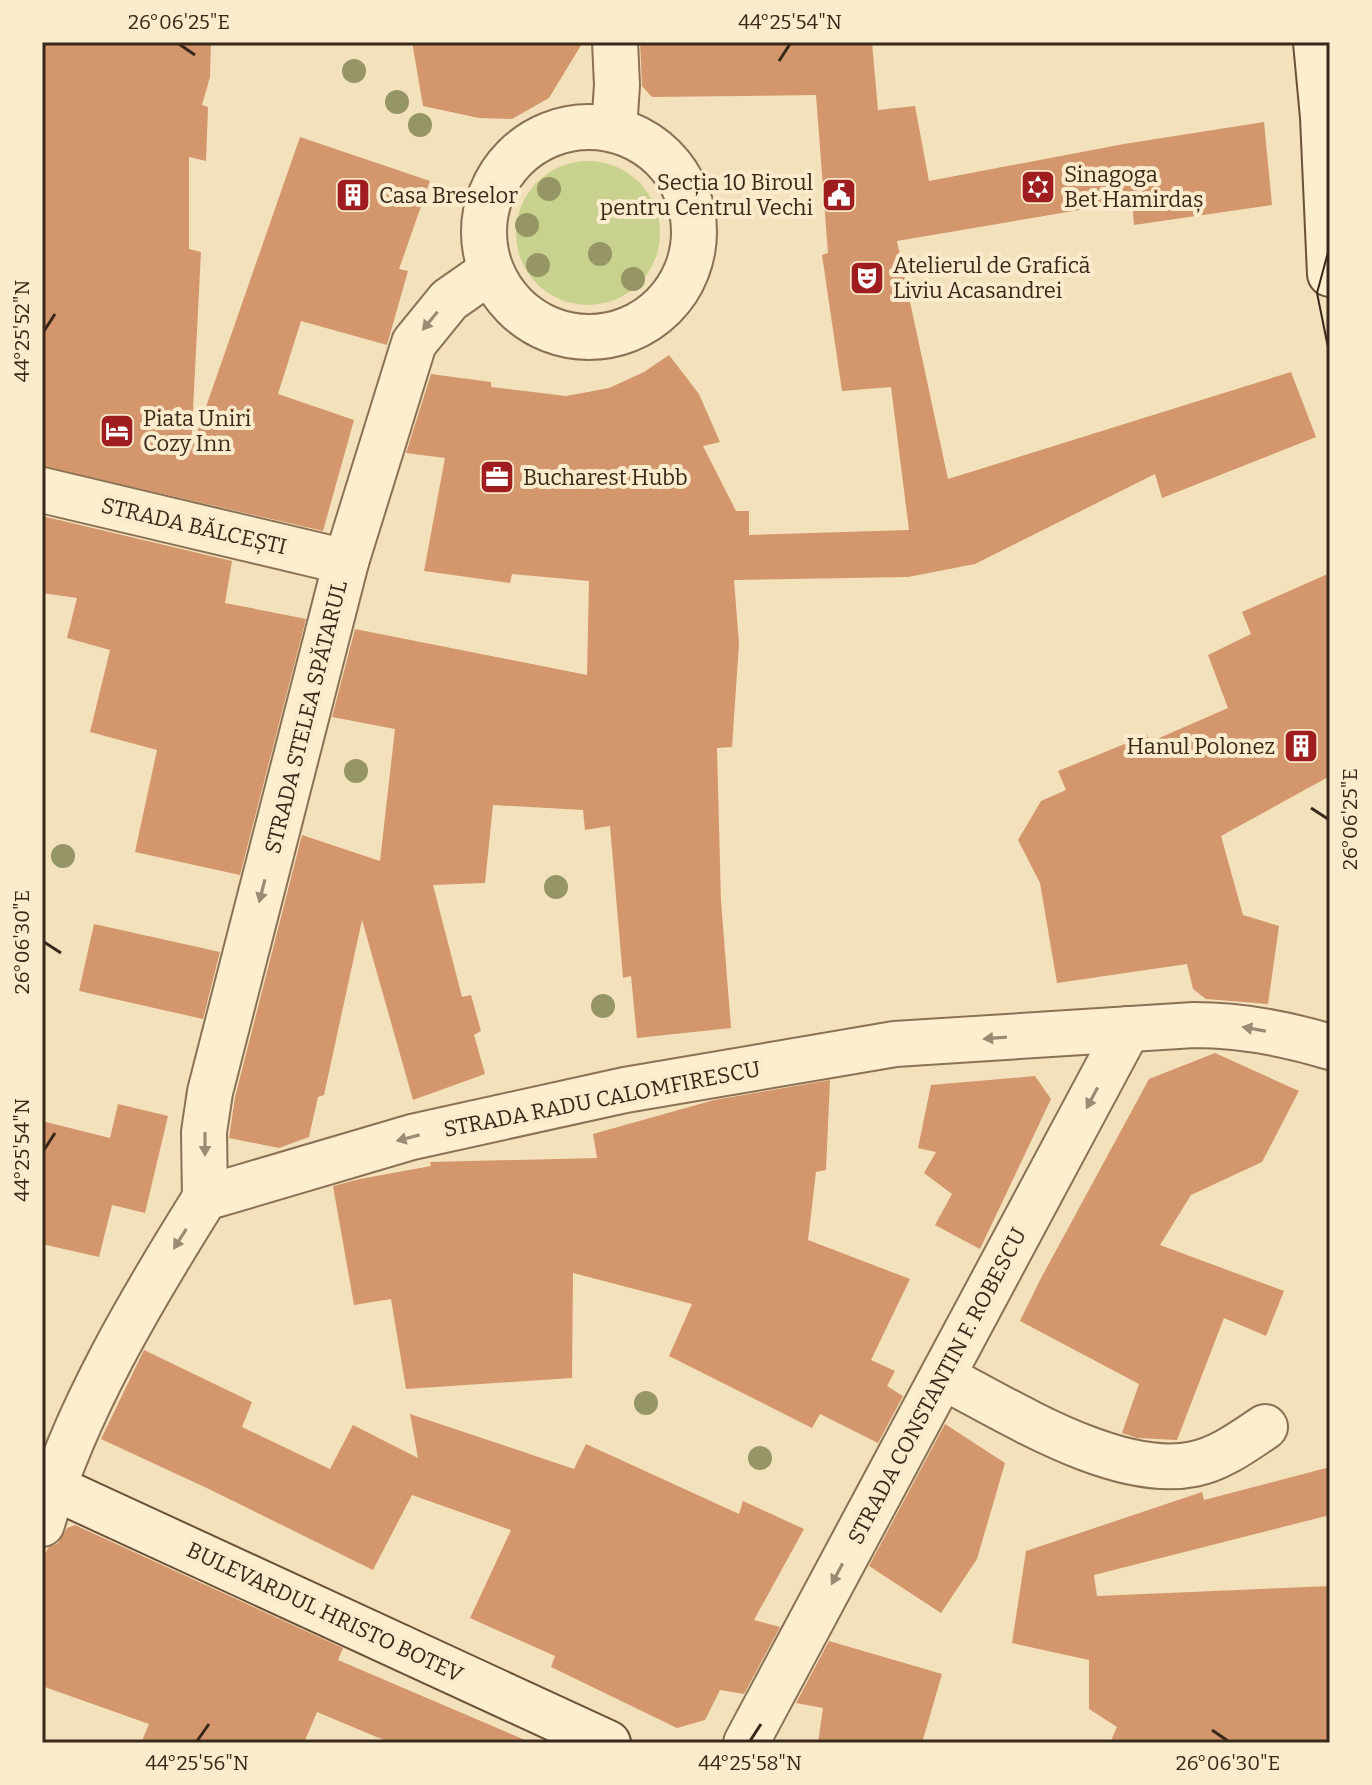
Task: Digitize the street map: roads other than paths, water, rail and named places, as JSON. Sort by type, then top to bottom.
[{"type":"street","points":[[614,129],[617,85],[615,42]]},
{"type":"street","points":[[1316,42],[1323,117],[1330,274]]},
{"type":"street","points":[[581,126],[614,129],[642,141],[666,160],[684,185],[693,215],[694,246],[685,275],[669,302],[645,322],[617,335],[586,338],[555,333],[528,320],[505,298],[489,272],[483,239],[486,206],[498,176],[520,151],[549,134],[581,126]]},
{"type":"street","name":"STRADA STELEA SPĂTARUL","points":[[205,1198],[204,1132],[210,1092],[346,562],[414,343],[449,300],[489,272]]},
{"type":"street","name":"STRADA BĂLCEȘTI","points":[[42,490],[346,562]]},
{"type":"street","name":"STRADA RADU CALOMFIRESCU","points":[[205,1198],[412,1137],[625,1090],[895,1044],[1235,1025],[1291,1035],[1330,1047]]},
{"type":"street","name":"STRADA CONSTANTIN F. ROBESCU","points":[[746,1743],[1128,1029]]},
{"type":"street","points":[[46,1498],[146,1292],[205,1198]]},
{"type":"street","points":[[943,1377],[1066,1439],[1131,1462],[1167,1468],[1197,1464],[1243,1442],[1265,1427]]},
{"type":"street","name":"BULEVARDUL HRISTO BOTEV","points":[[46,1498],[608,1743]]},
{"type":"tram line","points":[[1330,245],[1317,293],[1330,357]]},
{"type":"place","name":"Sinagoga Bet Hamirdaș","points":[[1038,187]]},
{"type":"place","name":"Casa Breselor","points":[[353,195]]},
{"type":"place","name":"Secția 10 Biroul pentru Centrul Vechi","points":[[839,195]]},
{"type":"place","name":"Atelierul de Grafică Liviu Acasandrei","points":[[867,278]]},
{"type":"place","name":"Piata Uniri Cozy Inn","points":[[117,431]]},
{"type":"place","name":"Bucharest Hubb","points":[[497,477]]},
{"type":"place","name":"Hanul Polonez","points":[[1301,746]]}]
